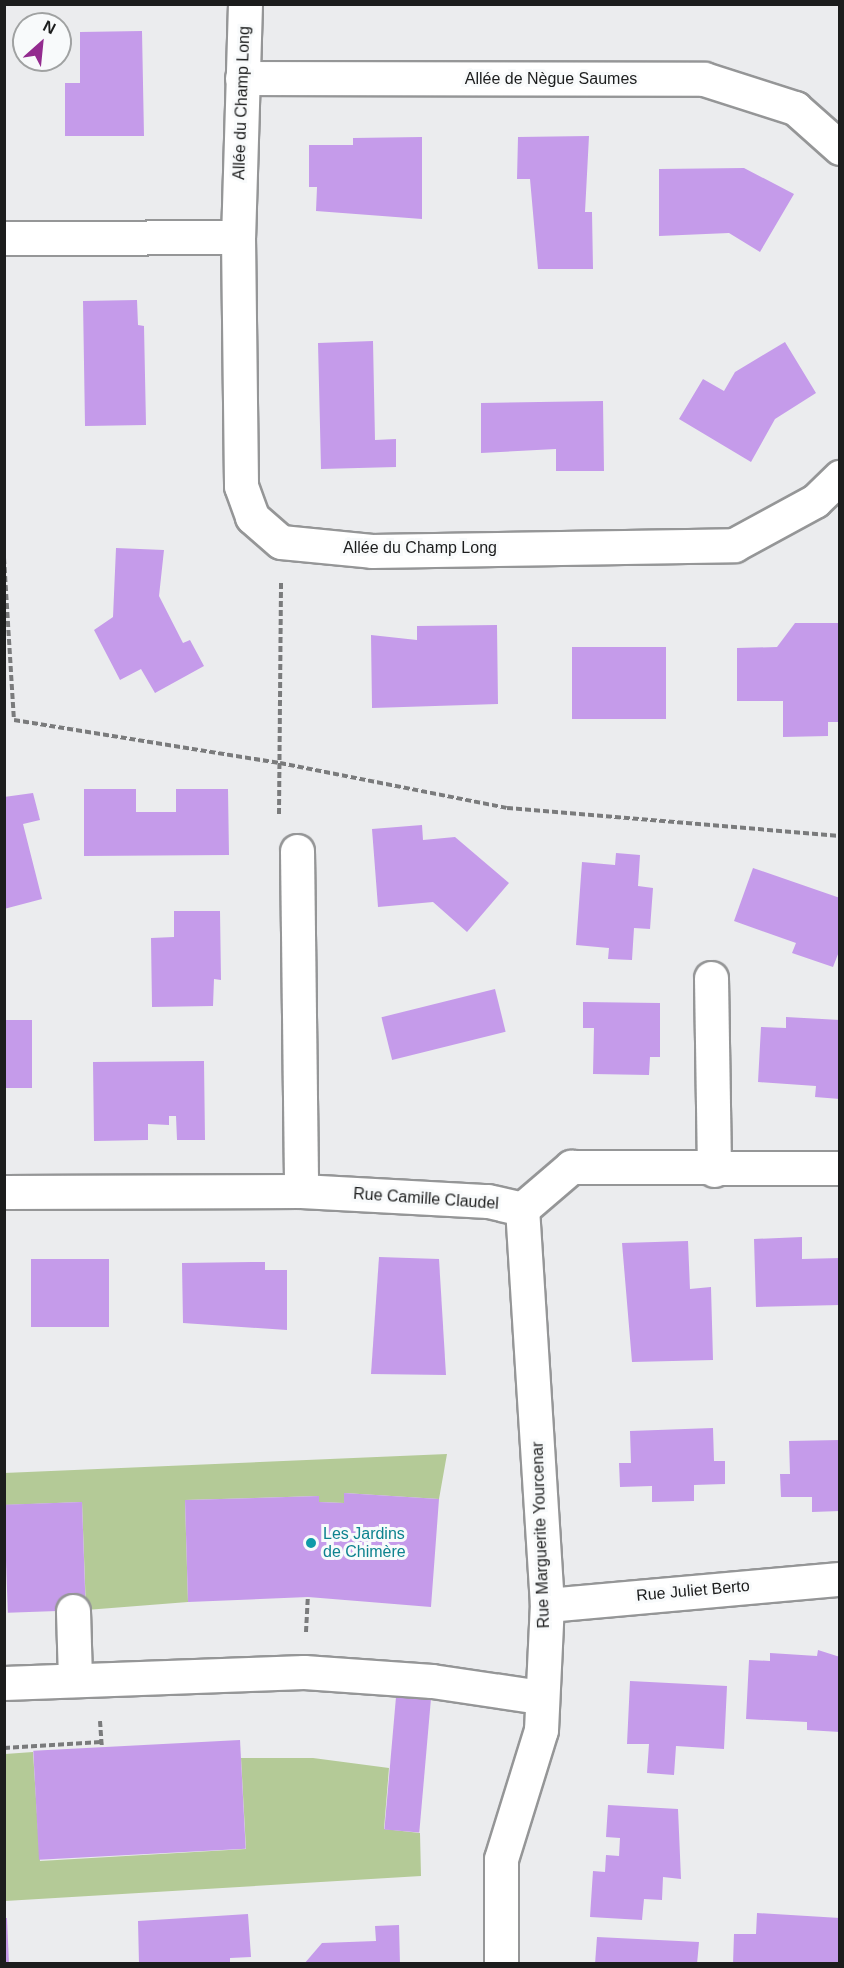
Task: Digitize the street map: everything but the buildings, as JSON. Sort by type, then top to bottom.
[{"type":"street","name":"Allée du Champ Long","points":[[245,4],[238,237],[241,486],[252,517],[281,542],[372,551],[735,545],[815,501],[840,477]]},
{"type":"street","name":"Allée de Nègue Saumes","points":[[242,78],[704,79],[795,108],[840,148]]},
{"type":"street","points":[[4,238],[238,237]]},
{"type":"street","points":[[297,851],[301,1191]]},
{"type":"street","points":[[711,978],[714,1170]]},
{"type":"street","name":"Rue Camille Claudel","points":[[4,1192],[301,1191],[488,1201],[522,1209],[571,1167],[714,1170],[840,1168]]},
{"type":"street","name":"Rue Marguerite Yourcenar","points":[[501,1964],[501,1859],[541,1730],[547,1605],[522,1209]]},
{"type":"street","name":"Rue Juliet Berto","points":[[547,1605],[840,1579]]},
{"type":"street","points":[[73,1611],[75,1680]]},
{"type":"street","points":[[4,1683],[304,1672],[432,1681],[541,1697]]},
{"type":"path","points":[[281,542],[279,824],[297,851]]},
{"type":"path","points":[[4,558],[14,720],[280,763],[507,808],[840,836]]},
{"type":"path","points":[[100,1728],[102,1748]]},
{"type":"path","points":[[4,1748],[101,1742]]},
{"type":"green space","points":[[447,1454],[439,1499],[344,1493],[344,1503],[319,1502],[319,1496],[185,1500],[188,1602],[86,1610],[82,1502],[5,1505],[4,1473]]},
{"type":"green space","points":[[33,1752],[40,1861],[246,1849],[241,1758],[313,1758],[389,1768],[384,1829],[420,1833],[421,1876],[5,1901],[5,1754]]},
{"type":"place","name":"Les Jardins de Chimère","points":[[311,1543]]}]
